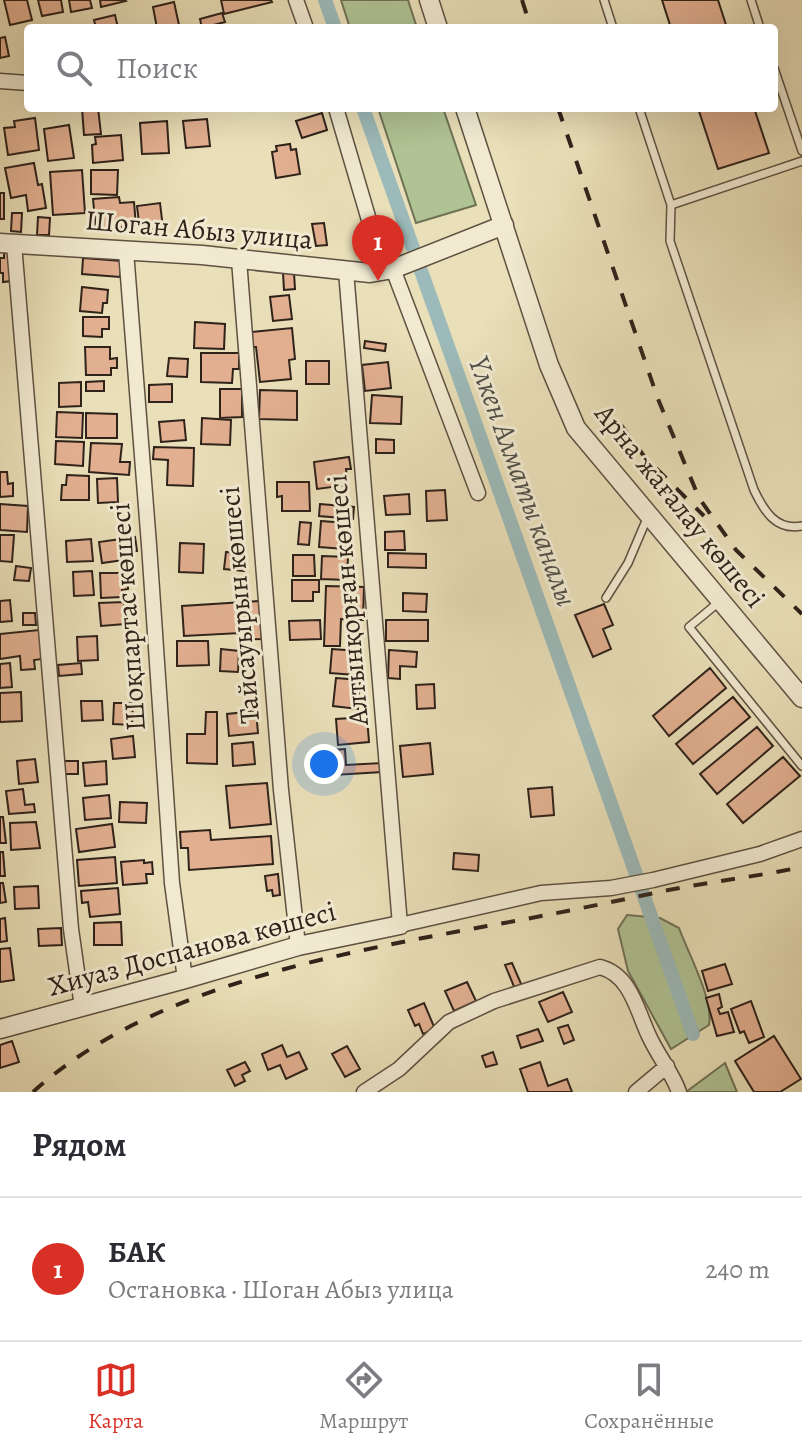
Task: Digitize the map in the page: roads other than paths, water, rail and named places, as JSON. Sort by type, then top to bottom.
[{"type":"street","points":[[296,0],[305,24]]},
{"type":"street","points":[[429,0],[437,24]]},
{"type":"street","points":[[0,81],[24,83]]},
{"type":"street","points":[[337,112],[388,270],[478,493]]},
{"type":"street","name":"Арна жағалау көшесі","points":[[466,112],[549,365],[576,428],[802,698]]},
{"type":"street","points":[[388,270],[504,225]]},
{"type":"street","points":[[7,243],[71,929],[82,1007]]},
{"type":"street","name":"Шоган Абыз улица","points":[[7,243],[370,273],[388,270]]},
{"type":"street","name":"Шоқпартас көшесі","points":[[126,251],[172,883],[185,979]]},
{"type":"street","name":"Тайсауырын көшесі","points":[[239,260],[281,790],[298,946]]},
{"type":"street","name":"Алтынқорған көшесі","points":[[346,271],[400,925]]},
{"type":"street","points":[[400,925],[541,893],[611,888],[653,880],[760,854],[802,839]]},
{"type":"street","name":"Хиуаз Доспанова көшесі","points":[[0,1029],[298,946],[400,925]]},
{"type":"street","points":[[364,1092],[399,1069],[449,1022],[494,1001],[600,967],[613,970],[624,982],[679,1092]]},
{"type":"street","points":[[636,1092],[667,1066]]},
{"type":"lane","points":[[604,0],[612,24]]},
{"type":"lane","points":[[751,0],[759,24]]},
{"type":"lane","points":[[778,80],[802,151]]},
{"type":"lane","points":[[640,112],[671,205],[670,241],[754,490],[763,509],[776,521],[791,528],[802,526]]},
{"type":"lane","points":[[671,205],[802,161]]},
{"type":"lane","points":[[606,598],[628,563],[649,514]]},
{"type":"lane","points":[[720,600],[689,627],[802,766]]},
{"type":"waterway","name":"Үлкен Алматы каналы","points":[[325,0],[334,24]]},
{"type":"waterway","name":"Үлкен Алматы каналы","points":[[364,112],[693,1034]]},
{"type":"railway","points":[[522,0],[530,24]]},
{"type":"railway","points":[[559,112],[658,399],[699,498],[736,550],[802,614]]},
{"type":"railway","points":[[621,425],[644,456],[704,516]]},
{"type":"railway","points":[[33,1092],[80,1056],[132,1025],[189,1000],[248,980],[369,949],[677,888],[802,867]]},
{"type":"place","name":"БАК","points":[[378,281]]}]
